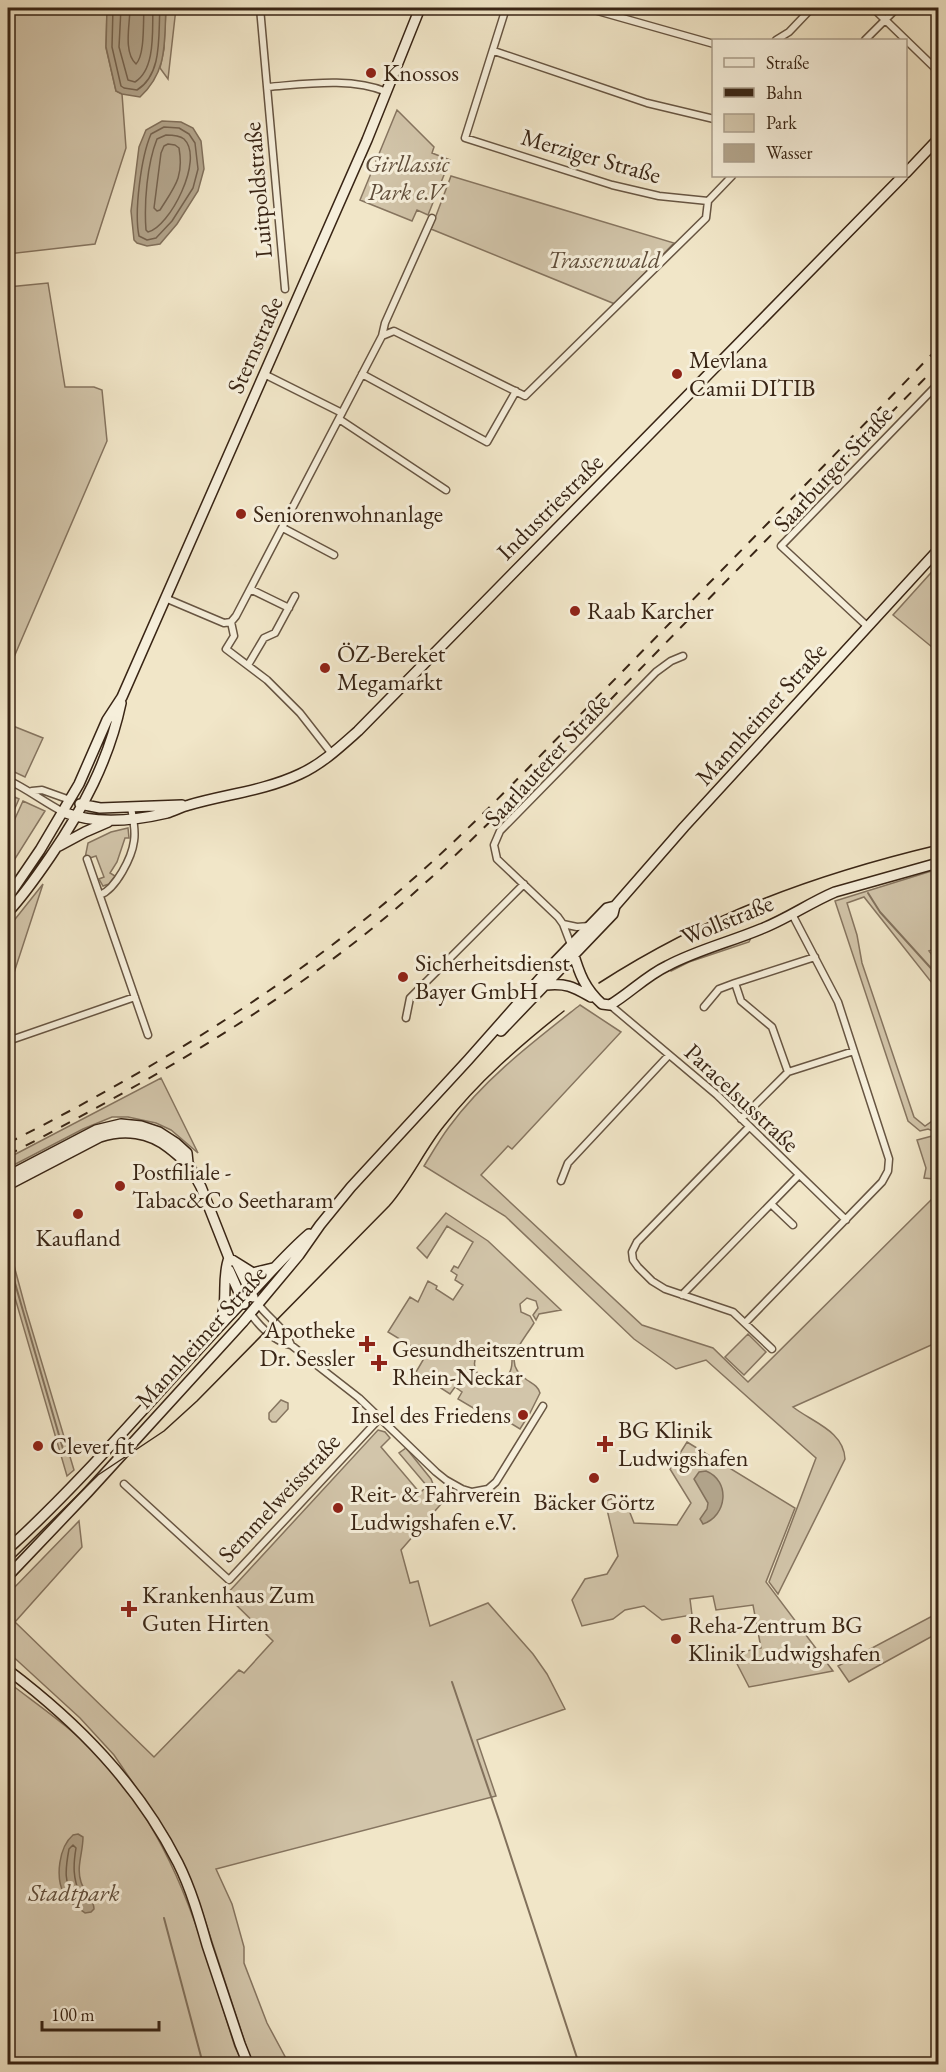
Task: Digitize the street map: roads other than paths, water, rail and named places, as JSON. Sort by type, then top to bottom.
[{"type":"street","name":"Luitpoldstraße","points":[[260,8],[285,289]]},
{"type":"street","name":"Sternstraße","points":[[8,897],[70,800],[93,756],[107,720],[122,697],[387,92],[420,8]]},
{"type":"street","points":[[506,8],[494,51],[647,103],[712,119]]},
{"type":"street","points":[[587,8],[712,43]]},
{"type":"street","points":[[778,39],[789,32],[809,11],[809,8]]},
{"type":"street","points":[[873,8],[906,39]]},
{"type":"street","points":[[866,39],[897,8]]},
{"type":"street","points":[[907,40],[939,70]]},
{"type":"street","name":"Merziger Straße","points":[[494,51],[465,138],[612,184],[659,196],[708,201]]},
{"type":"street","name":"Luitpoldstraße","points":[[268,87],[330,83],[369,86],[387,92]]},
{"type":"street","name":"Industriestraße","points":[[907,171],[939,139]]},
{"type":"street","points":[[385,335],[394,331],[525,396],[705,218],[708,201],[731,177]]},
{"type":"street","name":"Industriestraße","points":[[63,812],[88,820],[113,820],[167,804],[188,805],[248,792],[285,780],[306,771],[332,754],[358,731],[901,177]]},
{"type":"street","points":[[165,598],[224,623],[231,622],[236,616],[362,374],[385,335],[385,323],[432,218]]},
{"type":"street","points":[[264,374],[341,416],[446,490]]},
{"type":"street","points":[[362,374],[488,442],[516,391]]},
{"type":"street","name":"Saarburger Straße","points":[[867,626],[781,546],[939,384]]},
{"type":"street","points":[[283,528],[334,555]]},
{"type":"street","name":"Mannheimer Straße","points":[[8,1576],[88,1492],[258,1304],[295,1252],[351,1187],[573,950],[613,914],[615,906],[684,827],[939,550]]},
{"type":"street","points":[[250,589],[289,608]]},
{"type":"street","points":[[248,665],[264,638],[275,633],[295,596]]},
{"type":"street","points":[[231,622],[234,636],[226,649],[267,680],[300,713],[332,754]]},
{"type":"street","name":"Saarlauterer Straße","points":[[573,950],[563,924],[497,859],[494,845],[500,831],[656,672],[671,661],[683,656]]},
{"type":"street","name":"Sternstraße","points":[[8,912],[57,847],[83,805],[111,742],[122,697]]},
{"type":"street","points":[[8,780],[32,791],[39,799],[63,812]]},
{"type":"street","points":[[32,791],[42,790],[70,800]]},
{"type":"street","name":"Industriestraße","points":[[70,800],[83,805],[132,813]]},
{"type":"street","points":[[100,895],[106,893],[118,878],[131,853],[135,839],[132,813]]},
{"type":"street","points":[[57,847],[113,820]]},
{"type":"street","points":[[87,859],[148,1035]]},
{"type":"street","name":"Wollstraße","points":[[606,1004],[665,966],[762,929],[835,892],[939,863]]},
{"type":"street","points":[[406,1018],[410,998],[524,884]]},
{"type":"street","name":"Mannheimer Straße","points":[[468,1060],[484,1049],[546,985],[590,926],[607,908],[615,906]]},
{"type":"street","points":[[745,1323],[882,1182],[888,1171],[889,1159],[838,1002],[792,915]]},
{"type":"street","points":[[563,924],[577,927],[590,926]]},
{"type":"street","points":[[573,950],[586,988],[606,1004]]},
{"type":"street","points":[[704,1007],[719,988],[815,957]]},
{"type":"street","points":[[735,983],[741,1001],[772,1027],[788,1072]]},
{"type":"street","points":[[546,985],[570,985],[606,1004]]},
{"type":"street","points":[[8,1041],[135,997]]},
{"type":"street","name":"Paracelsusstraße","points":[[606,1004],[669,1055],[741,1119],[846,1220]]},
{"type":"street","points":[[741,1119],[788,1072],[854,1052]]},
{"type":"street","points":[[561,1181],[568,1163],[669,1055]]},
{"type":"street","points":[[8,1176],[96,1130],[121,1124],[150,1128],[167,1136],[187,1153],[188,1163],[201,1187],[231,1262],[242,1301],[257,1322],[279,1342],[291,1345],[359,1398],[436,1472],[462,1489],[479,1492],[488,1489],[496,1482],[543,1406]]},
{"type":"street","points":[[749,1127],[637,1242],[632,1252],[633,1260],[652,1281],[665,1289],[733,1312],[772,1349]]},
{"type":"street","points":[[8,1185],[112,1133],[127,1132],[154,1139],[188,1163]]},
{"type":"street","points":[[682,1295],[799,1175]]},
{"type":"street","points":[[771,1204],[793,1225]]},
{"type":"street","name":"Mannheimer Straße","points":[[8,1549],[54,1505],[242,1301],[276,1267],[295,1252]]},
{"type":"street","points":[[231,1262],[254,1273],[276,1267]]},
{"type":"street","points":[[231,1262],[265,1314],[287,1334],[291,1345]]},
{"type":"street","points":[[218,1327],[223,1316],[231,1262]]},
{"type":"street","name":"Semmelweisstraße","points":[[124,1484],[229,1580],[380,1418]]},
{"type":"street","points":[[8,1670],[52,1705],[103,1754],[133,1789],[163,1835],[193,1900],[248,2064]]},
{"type":"water","points":[[107,8],[166,8],[163,56],[160,67],[156,77],[140,97],[116,91],[106,47]]},
{"type":"water","points":[[162,121],[181,122],[193,128],[201,141],[204,169],[198,191],[177,224],[160,244],[147,246],[134,240],[131,211],[139,147],[146,130]]},
{"type":"water","points":[[706,1471],[719,1482],[723,1498],[717,1514],[703,1524],[700,1519],[708,1503],[694,1479],[699,1472]]},
{"type":"water","points":[[78,1834],[83,1837],[79,1865],[82,1886],[94,1909],[85,1913],[66,1897],[61,1887],[59,1871],[64,1847],[73,1835]]},
{"type":"waterway","points":[[868,893],[880,912],[938,976]]},
{"type":"waterway","points":[[8,1259],[63,1449]]},
{"type":"waterway","points":[[452,1682],[579,2064]]},
{"type":"waterway","points":[[164,1918],[203,2064]]},
{"type":"tram line","points":[[599,983],[680,936],[763,899],[849,869],[938,845]]},
{"type":"tram line","points":[[8,1564],[98,1475],[164,1431],[197,1401],[389,1206],[437,1136],[471,1094],[516,1051],[564,1011]]},
{"type":"railway","points":[[8,1143],[149,1067],[239,1010],[327,949],[402,888],[497,800],[938,348]]},
{"type":"railway","points":[[8,1155],[97,1108],[226,1032],[309,976],[385,918],[453,857],[518,793],[938,365]]},
{"type":"place","name":"Knossos","points":[[371,73]]},
{"type":"place","name":"Mevlana Camii DITIB","points":[[677,374]]},
{"type":"place","name":"Seniorenwohnanlage","points":[[241,514]]},
{"type":"place","name":"Raab Karcher","points":[[575,611]]},
{"type":"place","name":"ÖZ-Bereket Megamarkt","points":[[325,668]]},
{"type":"place","name":"Sicherheitsdienst Bayer GmbH","points":[[403,977]]},
{"type":"place","name":"Postfiliale - Tabac&Co Seetharam","points":[[120,1186]]},
{"type":"place","name":"Kaufland","points":[[78,1214]]},
{"type":"place","name":"Apotheke Dr. Sessler","points":[[367,1344]]},
{"type":"place","name":"Gesundheitszentrum Rhein-Neckar","points":[[379,1363]]},
{"type":"place","name":"Insel des Friedens","points":[[523,1415]]},
{"type":"place","name":"BG Klinik Ludwigshafen","points":[[605,1444]]},
{"type":"place","name":"Clever fit","points":[[38,1446]]},
{"type":"place","name":"Bäcker Görtz","points":[[594,1478]]},
{"type":"place","name":"Reit- & Fahrverein Ludwigshafen e.V.","points":[[338,1508]]},
{"type":"place","name":"Krankenhaus Zum Guten Hirten","points":[[129,1609]]},
{"type":"place","name":"Reha-Zentrum BG Klinik Ludwigshafen","points":[[676,1639]]},
{"type":"park label","name":"Girllassic Park e.V.","points":[[407,178]]},
{"type":"park label","name":"Trassenwald","points":[[604,260]]},
{"type":"park label","name":"Stadtpark","points":[[74,1893]]}]
